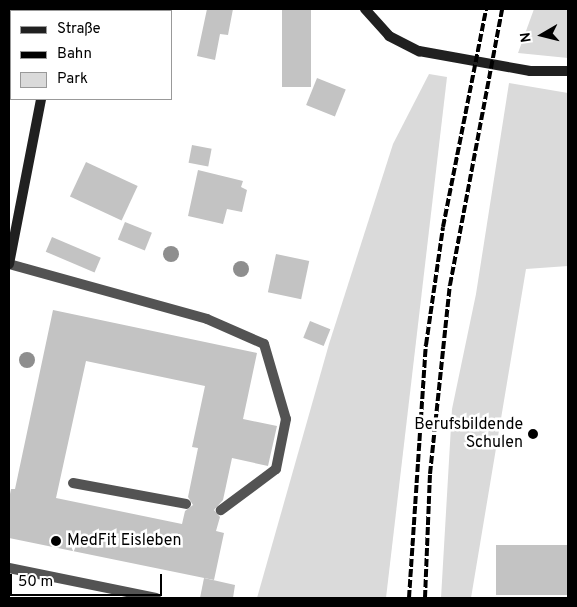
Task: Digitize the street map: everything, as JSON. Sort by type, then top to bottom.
[{"type":"main road","points":[[366,9],[390,36],[419,51],[530,70],[568,71]]},
{"type":"main road","points":[[9,264],[41,100]]},
{"type":"lane","points":[[9,264],[207,319],[264,344],[286,419],[276,469],[221,510]]},
{"type":"lane","points":[[72,483],[186,504]]},
{"type":"lane","points":[[9,568],[156,598]]},
{"type":"green space","points":[[534,9],[568,9],[568,58],[518,53]]},
{"type":"green space","points":[[429,74],[447,77],[386,598],[257,598],[329,344],[393,144]]},
{"type":"green space","points":[[509,83],[568,93],[568,266],[526,269],[471,598],[441,598],[452,409],[476,294]]},
{"type":"building","points":[[207,9],[233,9],[228,35],[220,34],[215,60],[197,56]]},
{"type":"building","points":[[282,9],[311,9],[311,87],[282,87]]},
{"type":"building","points":[[317,78],[346,90],[335,117],[306,105]]},
{"type":"building","points":[[192,145],[212,149],[208,166],[189,163]]},
{"type":"building","points":[[86,162],[138,186],[122,221],[70,196]]},
{"type":"building","points":[[198,170],[243,181],[241,187],[247,190],[242,212],[227,209],[223,224],[188,216]]},
{"type":"building","points":[[125,222],[152,233],[145,250],[118,240]]},
{"type":"building","points":[[52,237],[101,258],[95,272],[46,252]]},
{"type":"building","points":[[276,254],[309,261],[301,299],[268,292]]},
{"type":"building","points":[[53,310],[257,353],[243,419],[277,426],[268,466],[232,458],[223,500],[214,510],[220,517],[216,531],[224,533],[214,580],[9,538],[9,499],[11,489],[15,489]],"holes":[[[86,361],[205,386],[192,447],[198,448],[188,497],[193,505],[185,511],[182,524],[56,498]]]},
{"type":"building","points":[[310,321],[330,329],[324,346],[303,338]]},
{"type":"building","points":[[496,545],[568,545],[568,595],[496,595]]},
{"type":"building","points":[[204,578],[235,585],[233,598],[200,598]]},
{"type":"railway","points":[[409,598],[426,345],[443,227],[486,9]]},
{"type":"railway","points":[[425,598],[430,474],[450,285],[502,9]]},
{"type":"place","name":"Berufsbildende Schulen","points":[[533,434]]},
{"type":"place","name":"MedFit Eisleben","points":[[56,541]]}]
